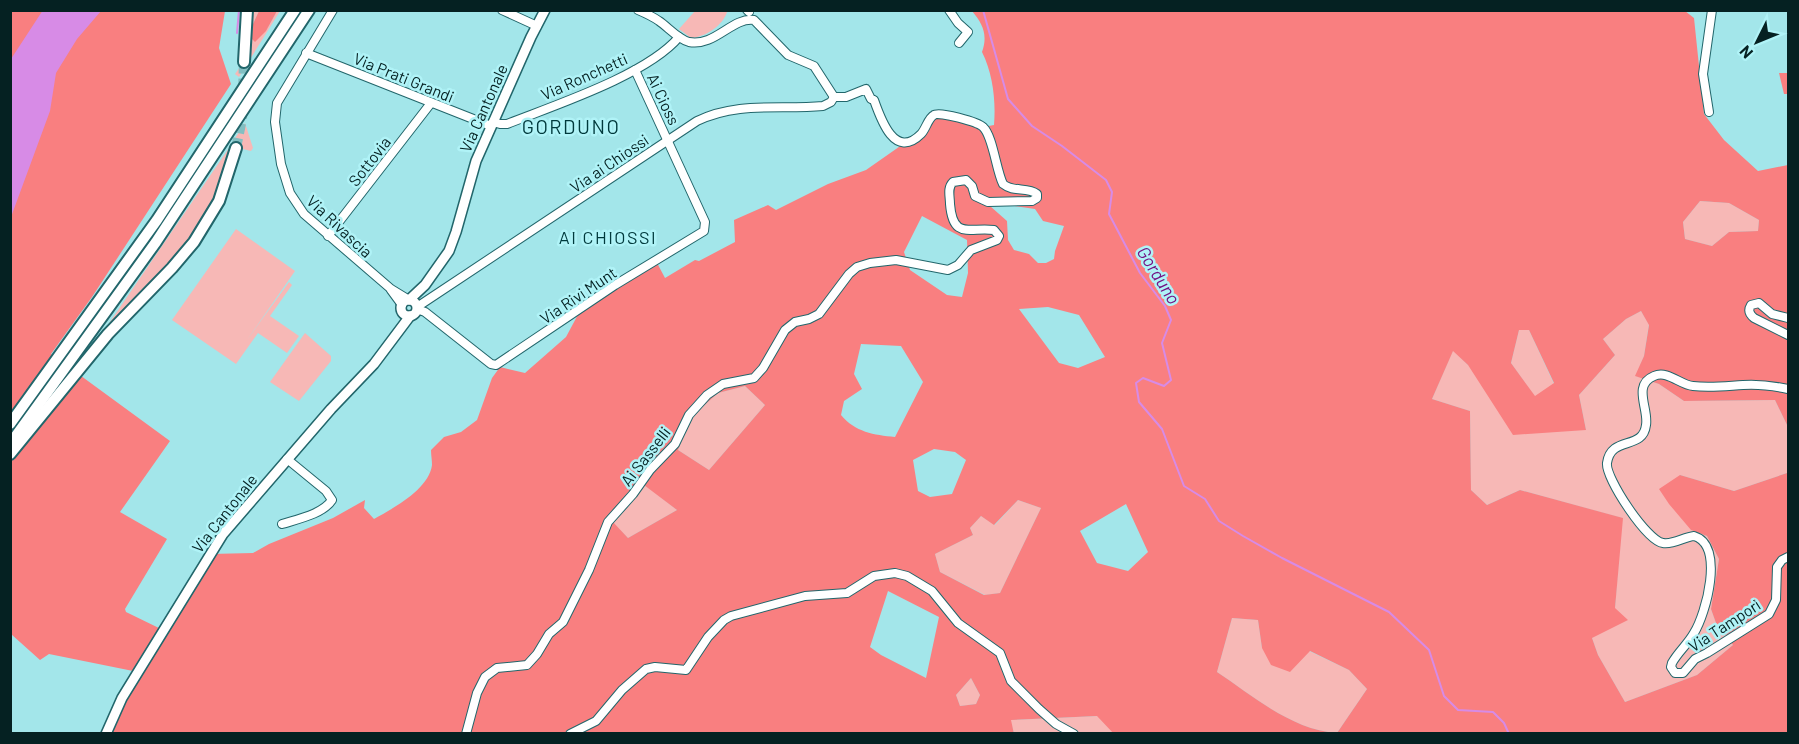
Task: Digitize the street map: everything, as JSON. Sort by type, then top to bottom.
[{"type":"highway","points":[[243,62],[247,10]]},
{"type":"highway","points":[[244,89],[286,10]]},
{"type":"highway","points":[[10,424],[185,180],[295,10]]},
{"type":"highway","points":[[10,444],[156,242],[309,10]]},
{"type":"highway","points":[[10,454],[108,334],[194,242],[219,201],[236,148]]},
{"type":"main road","name":"Via Cantonale","points":[[106,734],[122,698],[210,554],[240,513],[349,389],[374,364],[396,333],[406,308],[442,262],[453,242],[473,168],[545,10]]},
{"type":"main road","name":"Via Cantonale","points":[[417,308],[425,285]]},
{"type":"main road","points":[[406,308],[416,313],[417,308]]},
{"type":"street","name":"Via Rivascia","points":[[333,10],[277,104],[275,122],[283,174],[293,199],[304,214],[391,289],[406,308]]},
{"type":"street","points":[[502,10],[537,26]]},
{"type":"street","points":[[638,10],[649,15],[679,37],[698,42],[722,33],[751,15],[766,34],[788,55],[814,66],[834,97]]},
{"type":"street","points":[[949,10],[968,32],[959,43]]},
{"type":"street","points":[[1709,112],[1703,68],[1712,10]]},
{"type":"street","name":"Via Ronchetti","points":[[492,124],[507,124],[571,99],[635,70],[670,47],[679,37]]},
{"type":"street","name":"Via Prati Grandi","points":[[306,53],[431,103],[492,124]]},
{"type":"street","name":"Ai Cioss","points":[[635,70],[668,140]]},
{"type":"street","name":"Via ai Chiossi","points":[[417,308],[437,292],[697,121],[718,113],[748,107],[823,106],[831,102],[834,97],[846,97],[866,89],[871,99],[874,99],[894,139]]},
{"type":"street","name":"Sottovia","points":[[328,236],[431,103]]},
{"type":"street","name":"Ai Sasselli","points":[[466,734],[477,693],[485,677],[494,669],[520,667],[529,663],[549,634],[565,619],[588,573],[608,522],[633,494],[650,470],[675,444],[689,415],[717,387],[754,378],[763,368],[785,330],[795,322],[819,314],[853,270],[870,263],[896,260],[944,270],[952,269],[968,252],[997,240],[999,236],[994,230],[967,231],[956,226],[951,214],[949,189],[953,182],[966,180],[972,186],[975,196],[984,201],[1032,201],[1037,198],[1032,190],[1014,189],[1003,184],[986,132],[980,125],[939,113],[933,116],[925,130],[916,138],[903,142],[894,139]]},
{"type":"street","name":"Via Rivi Munt","points":[[417,308],[491,364],[496,365],[615,285],[702,233],[705,229],[705,222],[668,140]]},
{"type":"street","points":[[425,285],[437,292]]},
{"type":"street","points":[[1788,318],[1775,316],[1758,303],[1751,305],[1749,309],[1754,318],[1788,335]]},
{"type":"street","name":"Via Tamporì","points":[[1788,389],[1748,384],[1704,388],[1686,385],[1667,375],[1655,376],[1645,383],[1642,389],[1647,422],[1644,433],[1636,441],[1613,449],[1606,467],[1632,513],[1656,541],[1665,543],[1694,537],[1704,542],[1709,549],[1711,562],[1706,604],[1694,635],[1671,663],[1675,673],[1683,673],[1695,659],[1769,614],[1776,600],[1777,567],[1782,560],[1788,557]]},
{"type":"street","points":[[282,524],[318,511],[329,505],[332,500],[326,491],[287,459]]},
{"type":"street","points":[[570,734],[596,721],[622,690],[646,669],[655,667],[686,670],[708,637],[727,618],[805,596],[847,593],[874,576],[887,573],[907,576],[932,591],[958,623],[1000,653],[1011,681],[1056,724],[1074,734]]},
{"type":"shaded area","points":[[43,10],[101,11],[77,39],[56,73],[50,111],[11,217],[11,59]]},
{"type":"shaded area","points":[[11,11],[225,11],[219,48],[231,84],[92,297],[51,354],[170,441],[120,512],[167,539],[125,609],[126,612],[163,630],[210,554],[253,553],[269,544],[333,518],[365,500],[364,508],[374,519],[409,497],[418,490],[429,474],[432,465],[431,450],[444,437],[461,432],[477,420],[492,378],[500,367],[525,373],[566,337],[581,309],[656,261],[665,278],[695,260],[699,261],[735,242],[734,220],[768,205],[776,210],[828,184],[866,170],[906,142],[913,140],[934,114],[983,127],[994,125],[993,88],[982,52],[984,35],[982,25],[972,11],[1685,11],[1694,18],[1704,114],[1724,140],[1758,171],[1788,165],[1788,427],[1775,400],[1684,401],[1659,384],[1635,376],[1644,356],[1649,325],[1641,311],[1626,319],[1603,339],[1615,355],[1579,395],[1586,430],[1513,435],[1468,365],[1453,351],[1432,399],[1470,411],[1471,490],[1487,505],[1520,490],[1623,518],[1615,608],[1628,620],[1592,638],[1598,655],[1625,702],[1697,675],[1733,645],[1716,623],[1711,609],[1719,559],[1707,536],[1691,530],[1659,489],[1680,475],[1734,491],[1787,473],[1788,467],[1788,733],[1114,734],[1097,716],[1011,720],[1014,734],[106,733],[138,672],[49,654],[40,660],[11,634]],"holes":[[[1700,201],[1729,203],[1759,220],[1758,231],[1729,232],[1712,246],[1685,239],[1683,222]],[[1000,204],[1035,209],[1043,221],[1064,226],[1054,259],[1046,263],[1038,263],[1029,254],[1014,250],[1008,240],[1007,221],[990,206]],[[922,216],[967,240],[968,273],[962,297],[947,295],[910,270],[904,252]],[[1048,307],[1079,315],[1105,357],[1078,368],[1059,363],[1019,309]],[[1519,330],[1529,330],[1554,383],[1535,396],[1511,363]],[[861,344],[901,346],[923,382],[895,437],[872,434],[846,421],[841,415],[844,401],[862,389],[854,374]],[[745,386],[765,405],[709,470],[678,450],[689,419],[718,393]],[[934,449],[955,452],[966,460],[952,494],[930,497],[918,491],[913,460]],[[644,485],[677,510],[628,538],[612,521]],[[1018,500],[1041,508],[1000,593],[984,595],[940,572],[935,554],[973,535],[970,528],[981,516],[994,525]],[[1126,504],[1148,552],[1128,571],[1097,563],[1080,531]],[[888,591],[939,617],[926,678],[870,647]],[[1232,618],[1258,620],[1262,648],[1271,665],[1290,672],[1310,651],[1349,670],[1367,689],[1337,733],[1304,726],[1274,710],[1217,672]],[[971,678],[980,695],[976,704],[960,706],[956,695]]]},
{"type":"shaded area","points":[[252,11],[259,11],[253,24],[266,31],[277,11],[280,11],[239,77],[235,74],[250,53]]},
{"type":"shaded area","points":[[259,11],[277,11],[266,31],[255,42],[252,39],[253,24]]},
{"type":"shaded area","points":[[695,11],[727,12],[713,30],[691,38],[679,29]]},
{"type":"shaded area","points":[[1779,73],[1788,73],[1788,94],[1784,94]]},
{"type":"shaded area","points":[[245,123],[253,148],[251,151],[230,146]]},
{"type":"shaded area","points":[[229,148],[225,178],[196,235],[101,335]]},
{"type":"shaded area","points":[[1700,201],[1729,203],[1759,220],[1758,231],[1729,232],[1712,246],[1685,239],[1683,222]]},
{"type":"shaded area","points":[[236,229],[295,271],[247,340],[289,282],[292,285],[270,316],[299,336],[287,353],[258,333],[236,364],[172,320]]},
{"type":"shaded area","points":[[1641,311],[1649,324],[1644,356],[1636,376],[1659,384],[1684,401],[1775,400],[1788,427],[1788,467],[1787,473],[1734,491],[1680,475],[1691,530],[1707,536],[1719,559],[1711,609],[1716,623],[1733,645],[1697,675],[1625,702],[1598,655],[1592,638],[1615,608],[1622,518],[1520,490],[1487,505],[1471,490],[1470,411],[1432,399],[1453,350],[1468,365],[1586,430],[1579,395],[1615,355],[1603,339],[1626,319]]},
{"type":"shaded area","points":[[1519,330],[1529,330],[1554,384],[1535,397],[1511,363]]},
{"type":"shaded area","points":[[305,333],[331,356],[331,361],[299,401],[270,382]]},
{"type":"shaded area","points":[[745,386],[765,405],[709,470],[678,450],[689,419],[718,393]]},
{"type":"shaded area","points":[[644,484],[677,510],[628,538],[611,521]]},
{"type":"shaded area","points":[[1018,500],[1041,508],[1000,593],[985,595],[940,572],[935,554],[973,535],[970,528],[981,516],[995,525]]},
{"type":"shaded area","points":[[1232,618],[1258,620],[1262,648],[1309,651],[1349,670],[1367,689],[1337,733],[1320,731],[1289,719],[1217,672]]},
{"type":"shaded area","points":[[971,678],[980,695],[976,704],[960,706],[956,695]]},
{"type":"shaded area","points":[[1098,716],[1114,733],[1014,733],[1010,720]]},
{"type":"waterway","points":[[237,33],[239,10]]},
{"type":"waterway","name":"Gorduno","points":[[983,10],[1008,99],[1032,126],[1106,180],[1112,192],[1109,214],[1140,273],[1165,306],[1171,320],[1162,343],[1171,380],[1164,386],[1143,378],[1136,383],[1139,402],[1162,429],[1184,486],[1205,499],[1219,521],[1243,536],[1389,612],[1429,650],[1444,696],[1458,710],[1493,712],[1504,723],[1509,734]]},
{"type":"tunnel","points":[[236,148],[242,119],[244,62]]},
{"type":"district","name":"GORDUNO","points":[[571,126]]},
{"type":"district","name":"AI CHIOSSI","points":[[608,237]]}]
